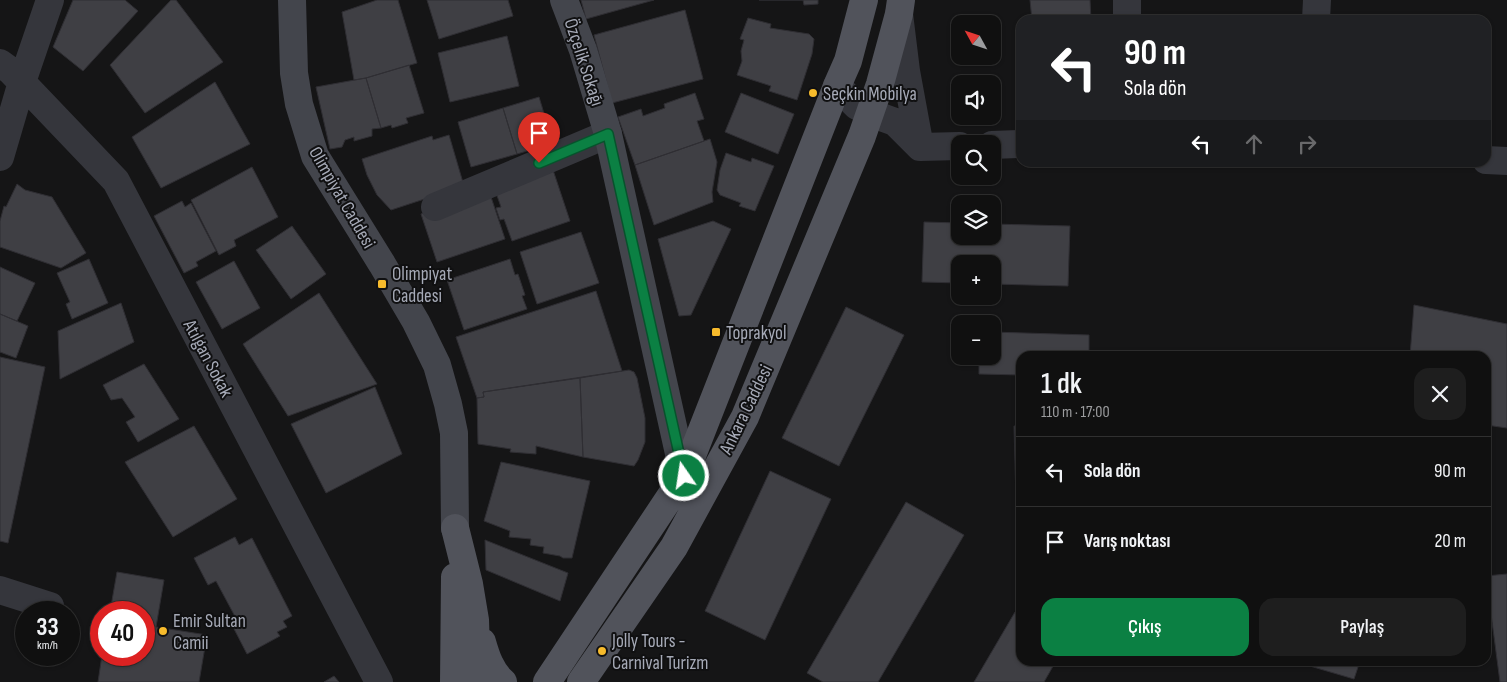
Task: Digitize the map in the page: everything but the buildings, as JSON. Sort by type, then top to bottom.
[{"type":"main road","name":"Olimpiyat Caddesi","points":[[292,0],[294,73],[299,104],[315,156],[416,322],[437,365],[454,433],[455,528]]},
{"type":"main road","name":"Özçelik Sokağı","points":[[564,0],[583,50],[608,134],[684,476]]},
{"type":"main road","name":"Ankara Caddesi","points":[[547,682],[684,476],[836,86],[848,61],[864,0]]},
{"type":"main road","name":"Ankara Caddesi","points":[[581,682],[674,547],[745,417],[870,113],[880,84],[900,7]]},
{"type":"main road","points":[[455,528],[469,584],[475,620],[477,682]]},
{"type":"main road","points":[[454,682],[455,528]]},
{"type":"main road","points":[[475,620],[490,664],[497,677],[503,682]]},
{"type":"street","points":[[0,157],[22,82],[50,0]]},
{"type":"street","points":[[1127,0],[1128,15]]},
{"type":"street","points":[[1316,0],[1316,15]]},
{"type":"street","points":[[900,7],[910,97],[920,148]]},
{"type":"street","name":"Atılgan Sokak","points":[[0,63],[22,82],[116,182],[379,682]]},
{"type":"street","points":[[836,86],[880,84],[910,97]]},
{"type":"street","points":[[836,86],[857,106],[895,122],[920,148],[951,146]]},
{"type":"street","points":[[435,206],[608,134]]},
{"type":"street","points":[[1001,145],[1016,144]]},
{"type":"street","points":[[1491,160],[1507,161]]},
{"type":"street","points":[[0,590],[34,601]]},
{"type":"place","name":"Seçkin Mobilya","points":[[813,93]]},
{"type":"place","name":"Oli̇mpi̇yat Caddesi̇","points":[[382,284]]},
{"type":"place","name":"Toprakyol","points":[[716,332]]},
{"type":"place","name":"Emir Sultan Camii","points":[[163,631]]},
{"type":"place","name":"Jolly Tours - Carnival Turizm","points":[[602,651]]},
{"type":"route","points":[[539,163],[608,134],[684,476]]}]
